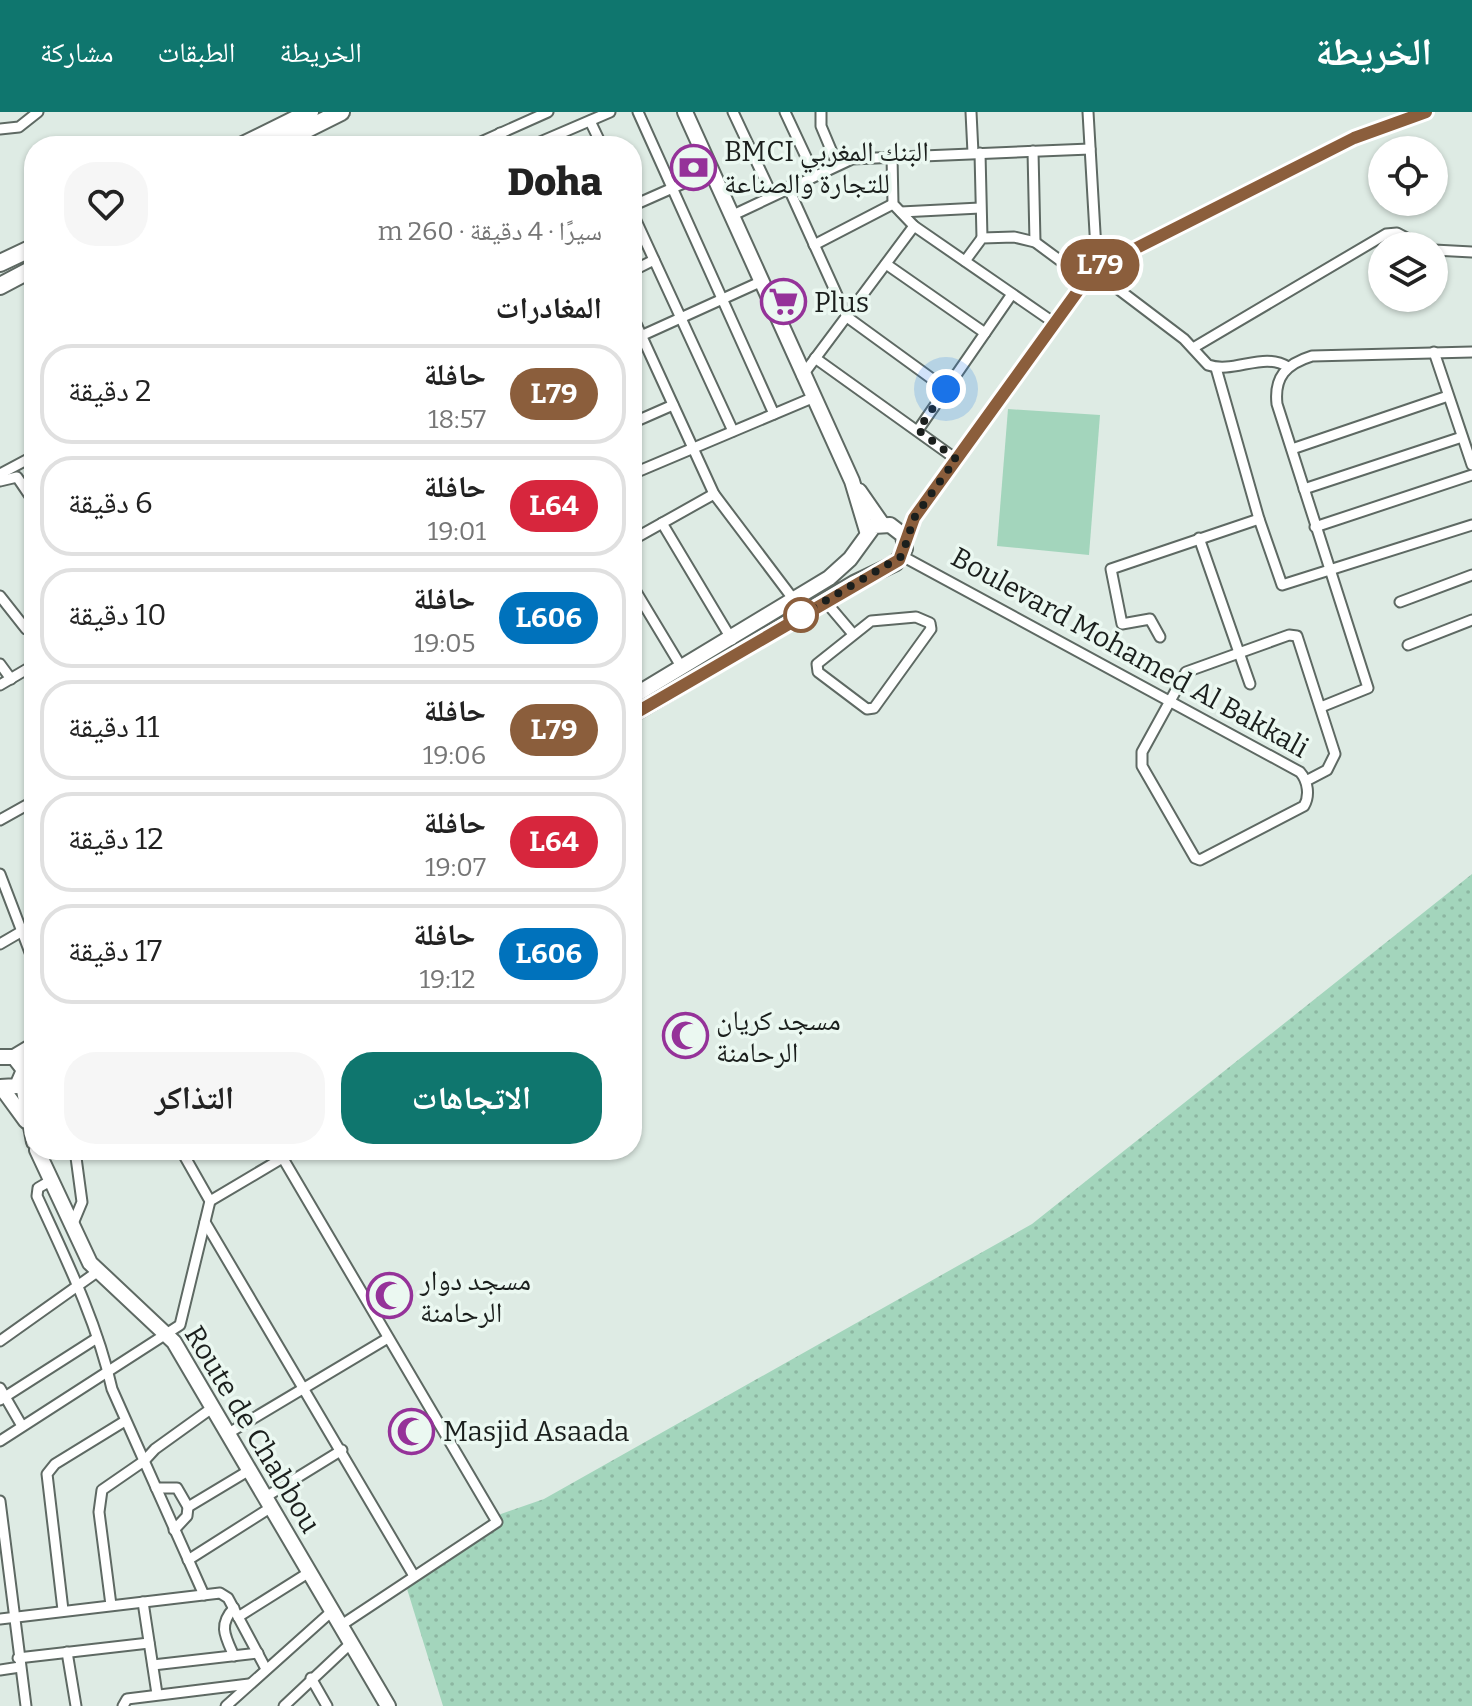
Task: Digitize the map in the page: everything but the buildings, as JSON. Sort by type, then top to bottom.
[{"type":"highway","points":[[264,136],[309,116],[341,112]]},
{"type":"highway","points":[[285,136],[309,116],[355,112]]},
{"type":"highway","points":[[0,263],[24,252]]},
{"type":"highway","points":[[0,286],[24,273]]},
{"type":"street","points":[[0,129],[19,127],[38,112]]},
{"type":"street","points":[[494,136],[548,112]]},
{"type":"street","points":[[561,136],[610,112]]},
{"type":"street","points":[[638,112],[774,414]]},
{"type":"street","points":[[733,112],[772,195]]},
{"type":"street","points":[[785,112],[814,174]]},
{"type":"street","points":[[821,112],[821,126],[837,164]]},
{"type":"street","points":[[965,261],[982,238],[971,112]]},
{"type":"street","points":[[1088,112],[1095,268],[1193,348],[1205,363],[1216,368],[1272,361],[1288,367]]},
{"type":"street","points":[[642,691],[682,668],[735,646],[825,601],[884,567],[903,549],[914,518],[1095,268],[1354,138],[1426,112]]},
{"type":"street","points":[[688,113],[760,282],[852,481],[865,535],[865,556],[873,564],[884,567]]},
{"type":"street","points":[[590,121],[597,136]]},
{"type":"street","points":[[731,216],[814,174],[852,159],[1090,149]]},
{"type":"street","points":[[1033,151],[1035,242]]},
{"type":"street","points":[[892,156],[893,204],[914,226],[1053,322]]},
{"type":"street","points":[[642,202],[711,171]]},
{"type":"street","points":[[788,187],[847,317],[946,389]]},
{"type":"street","points":[[814,245],[893,204]]},
{"type":"street","points":[[901,212],[980,208]]},
{"type":"street","points":[[802,376],[914,226]]},
{"type":"street","points":[[642,234],[733,431]]},
{"type":"street","points":[[982,238],[1014,237],[1035,242],[1085,279]]},
{"type":"street","points":[[1193,348],[1368,245]]},
{"type":"street","points":[[1448,251],[1472,252]]},
{"type":"street","points":[[642,266],[654,260]]},
{"type":"street","points":[[886,264],[985,333]]},
{"type":"street","points":[[642,336],[760,282]]},
{"type":"street","points":[[918,430],[1012,294]]},
{"type":"street","points":[[642,347],[673,405],[714,494],[794,600]]},
{"type":"street","points":[[1434,352],[1472,465]]},
{"type":"street","points":[[1321,707],[1368,688],[1276,396],[1278,381],[1288,367],[1312,356],[1472,352]]},
{"type":"street","points":[[815,358],[956,459]]},
{"type":"street","points":[[1216,368],[1259,519],[1282,585],[1472,525]]},
{"type":"street","points":[[1292,449],[1448,396]]},
{"type":"street","points":[[642,470],[812,398]]},
{"type":"street","points":[[642,419],[673,405]]},
{"type":"street","points":[[1304,489],[1462,437]]},
{"type":"street","points":[[0,474],[24,461]]},
{"type":"street","points":[[1315,527],[1472,475]]},
{"type":"street","points":[[0,481],[17,477],[24,487]]},
{"type":"street","points":[[852,481],[903,549]]},
{"type":"street","points":[[642,534],[714,494]]},
{"type":"street","points":[[642,708],[836,573],[865,535],[914,518]]},
{"type":"street","points":[[1160,637],[1150,619],[1122,624],[1111,569],[1259,519]]},
{"type":"street","points":[[662,523],[735,646]]},
{"type":"street","points":[[1199,538],[1250,684]]},
{"type":"street","name":"Boulevard Mohamed Al Bakkali","points":[[903,549],[1300,772],[1306,781],[1304,806],[1206,860],[1195,858],[1141,762],[1142,752],[1168,700]]},
{"type":"street","points":[[1400,602],[1472,575]]},
{"type":"street","points":[[0,596],[24,626]]},
{"type":"street","points":[[825,601],[853,634]]},
{"type":"street","points":[[642,602],[682,668]]},
{"type":"street","points":[[916,617],[932,626],[871,710],[816,668],[853,634],[875,620],[916,617]]},
{"type":"street","points":[[1408,645],[1472,620]]},
{"type":"street","points":[[1168,700],[1186,672],[1289,635],[1297,636],[1334,749],[1334,760],[1327,770],[1306,781]]},
{"type":"street","points":[[0,664],[11,679]]},
{"type":"street","points":[[0,685],[24,671]]},
{"type":"street","points":[[0,820],[24,807]]},
{"type":"street","points":[[0,874],[24,930],[0,944]]},
{"type":"street","points":[[5,1054],[20,1062],[24,1069]]},
{"type":"street","points":[[1,1088],[13,1088],[24,1077]]},
{"type":"street","points":[[1,1088],[24,1120]]},
{"type":"street","name":"Route de Chabbou","points":[[41,1160],[97,1272],[168,1334],[388,1706]]},
{"type":"street","points":[[72,1226],[82,1202],[76,1160]]},
{"type":"street","points":[[187,1160],[210,1201]]},
{"type":"street","points":[[0,1441],[168,1334],[182,1320],[210,1201],[271,1160]]},
{"type":"street","points":[[284,1160],[497,1522],[340,1626]]},
{"type":"street","points":[[50,1181],[38,1188],[36,1194],[79,1285],[125,1421],[204,1595]]},
{"type":"street","points":[[205,1222],[414,1576]]},
{"type":"street","points":[[0,1341],[97,1272]]},
{"type":"street","points":[[22,1426],[1,1395],[97,1338]]},
{"type":"street","points":[[227,1434],[388,1338]]},
{"type":"street","points":[[111,1605],[100,1496],[105,1486],[144,1461],[155,1449],[212,1408]]},
{"type":"street","points":[[63,1610],[47,1474],[55,1464],[125,1421]]},
{"type":"street","points":[[188,1560],[342,1450]]},
{"type":"street","points":[[188,1507],[248,1471]]},
{"type":"street","points":[[156,1488],[177,1488],[188,1507],[185,1520],[174,1530]]},
{"type":"street","points":[[0,1501],[26,1706]]},
{"type":"street","points":[[234,1656],[223,1627],[225,1617],[308,1573]]},
{"type":"street","points":[[0,1619],[224,1594],[266,1669]]},
{"type":"street","points":[[143,1602],[157,1694]]},
{"type":"street","points":[[226,1706],[331,1612]]},
{"type":"street","points":[[0,1670],[67,1652],[149,1643]]},
{"type":"street","points":[[284,1706],[350,1644]]},
{"type":"street","points":[[67,1652],[76,1706]]},
{"type":"street","points":[[153,1665],[258,1653]]},
{"type":"street","points":[[311,1678],[327,1706]]},
{"type":"street","points":[[123,1706],[125,1699],[249,1684]]},
{"type":"green space","points":[[1008,409],[1100,415],[1089,555],[997,546]]},
{"type":"green space","points":[[1472,874],[1472,1706],[443,1706],[404,1579],[501,1514],[544,1499],[1032,1224]]},
{"type":"bus line","name":"L79","points":[[642,709],[861,579],[899,560],[914,518],[1093,270],[1354,138],[1426,112]]},
{"type":"place","name":"BMCI البنك المغربي للتجارة والصناعة","points":[[693,167]]},
{"type":"place","name":"Plus","points":[[783,302]]},
{"type":"place","name":"مسجد كريان الرحامنة","points":[[685,1036]]},
{"type":"place","name":"مسجد دوار الرحامنة","points":[[389,1296]]},
{"type":"place","name":"Masjid Asaada","points":[[412,1431]]},
{"type":"route","points":[[801,615],[868,575],[896,563],[902,556],[914,518],[956,459],[918,430],[946,389]]}]
